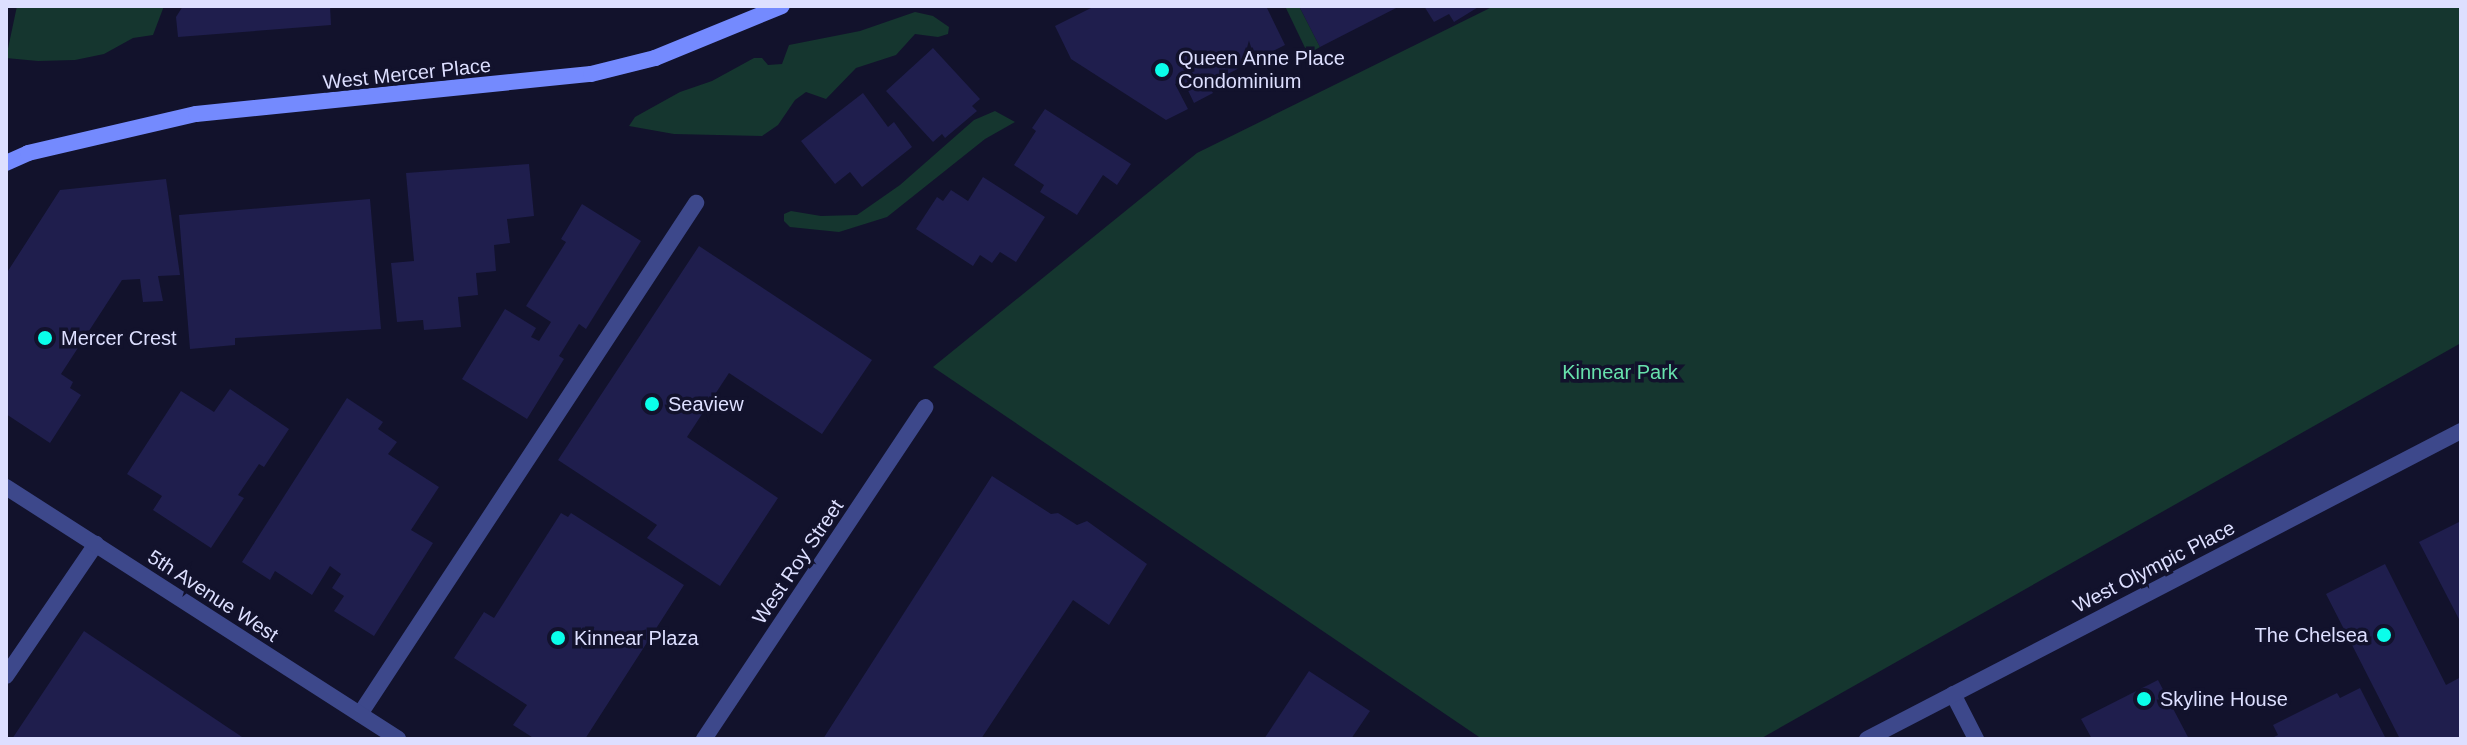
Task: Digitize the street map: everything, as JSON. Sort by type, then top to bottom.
[{"type":"main road","name":"West Mercer Place","points":[[6,163],[28,153],[196,114],[591,74],[655,58],[782,6]]},
{"type":"street","points":[[360,714],[696,203]]},
{"type":"street","name":"West Roy Street","points":[[704,739],[925,407]]},
{"type":"street","name":"West Olympic Place","points":[[1867,739],[2461,431]]},
{"type":"street","name":"5th Avenue West","points":[[6,487],[398,739]]},
{"type":"street","points":[[6,676],[96,544]]},
{"type":"street","points":[[1953,694],[1976,739]]},
{"type":"green space","points":[[17,6],[164,6],[153,35],[133,38],[104,54],[75,60],[38,61],[6,58]]},
{"type":"green space","points":[[1285,6],[1299,6],[1320,47],[1308,54]]},
{"type":"green space","name":"Kinnear Park","points":[[1494,6],[2461,6],[2461,343],[1760,739],[1482,739],[933,367],[1197,153]]},
{"type":"green space","points":[[915,12],[933,16],[949,27],[948,34],[938,37],[915,34],[896,55],[856,68],[826,99],[806,92],[795,100],[778,125],[762,136],[674,134],[629,126],[635,117],[680,92],[712,81],[754,58],[762,58],[768,65],[782,64],[789,45],[860,31]]},
{"type":"green space","points":[[995,111],[1015,122],[985,139],[887,217],[839,232],[790,227],[784,221],[784,214],[791,211],[821,216],[857,215],[900,185],[974,120]]},
{"type":"building","points":[[183,6],[330,6],[331,25],[178,37],[176,17]]},
{"type":"building","name":"Queen Anne Place Condominium","points":[[1095,6],[1266,6],[1285,45],[1208,84],[1213,93],[1194,103],[1183,80],[1175,84],[1188,109],[1166,120],[1071,59],[1055,26]]},
{"type":"building","points":[[1299,6],[1400,6],[1320,47]]},
{"type":"building","points":[[1424,6],[1480,6],[1454,22],[1449,14],[1434,22]]},
{"type":"building","points":[[933,48],[980,99],[972,106],[977,111],[945,138],[942,134],[933,142],[886,91]]},
{"type":"building","points":[[863,93],[888,127],[894,122],[912,147],[862,187],[850,172],[835,184],[801,141]]},
{"type":"building","points":[[1045,109],[1131,164],[1117,185],[1103,175],[1077,215],[1040,192],[1044,185],[1014,165],[1036,131],[1032,128]]},
{"type":"building","points":[[529,164],[534,216],[507,219],[510,243],[494,245],[496,271],[476,273],[478,295],[458,297],[461,327],[424,330],[423,320],[397,322],[391,263],[414,261],[406,173]]},
{"type":"building","points":[[983,177],[1045,217],[1016,262],[1000,252],[992,263],[980,255],[973,266],[916,229],[937,197],[943,201],[951,190],[968,201]]},
{"type":"building","name":"Mercer Crest","points":[[166,179],[180,275],[158,276],[163,301],[143,302],[140,279],[122,280],[61,374],[73,382],[70,388],[81,395],[50,443],[6,414],[6,274],[60,190]]},
{"type":"building","points":[[370,199],[381,329],[235,338],[235,345],[190,349],[179,215]]},
{"type":"building","points":[[582,204],[641,241],[586,329],[579,324],[559,356],[564,359],[527,419],[462,379],[505,309],[536,328],[531,337],[539,341],[551,322],[526,306],[566,242],[561,239]]},
{"type":"building","name":"Seaview","points":[[699,246],[872,360],[822,434],[729,373],[687,437],[778,498],[720,586],[647,538],[657,525],[558,460]]},
{"type":"building","points":[[230,389],[289,429],[264,467],[259,464],[238,495],[244,498],[211,548],[153,510],[162,496],[127,474],[181,391],[214,412]]},
{"type":"building","points":[[347,398],[383,422],[378,429],[397,442],[388,454],[439,487],[411,530],[433,543],[374,636],[334,611],[344,596],[332,588],[341,574],[330,566],[312,595],[275,571],[270,580],[242,562]]},
{"type":"building","points":[[992,476],[1051,514],[1058,513],[1077,525],[1087,521],[1147,564],[1109,625],[1073,600],[981,739],[823,739]]},
{"type":"building","name":"Kinnear Plaza","points":[[561,513],[568,517],[571,513],[684,585],[585,739],[535,739],[513,725],[527,705],[454,658],[484,612],[494,618]]},
{"type":"building","points":[[2461,521],[2461,623],[2419,542]]},
{"type":"building","name":"The Chelsea","points":[[2385,564],[2446,685],[2461,677],[2461,739],[2400,739],[2326,594]]},
{"type":"building","points":[[84,631],[245,739],[12,739]]},
{"type":"building","points":[[1309,671],[1370,711],[1351,739],[1264,739]]},
{"type":"building","name":"Skyline House","points":[[2158,680],[2189,739],[2092,739],[2081,719]]},
{"type":"building","name":"Skyline House","points":[[2360,688],[2386,739],[2270,739],[2278,735],[2273,725],[2337,693],[2340,698]]},
{"type":"place","name":"Queen Anne Place Condominium","points":[[1162,70]]},
{"type":"place","name":"Mercer Crest","points":[[45,338]]},
{"type":"place","name":"Seaview","points":[[652,404]]},
{"type":"place","name":"The Chelsea","points":[[2384,635]]},
{"type":"place","name":"Kinnear Plaza","points":[[558,638]]},
{"type":"place","name":"Skyline House","points":[[2144,699]]}]
